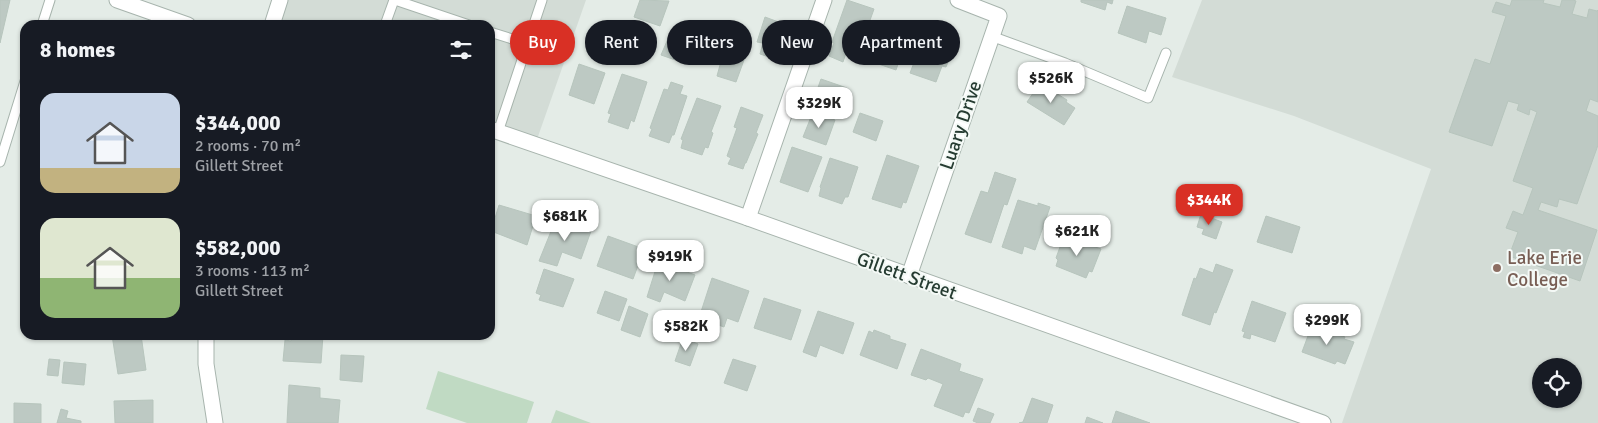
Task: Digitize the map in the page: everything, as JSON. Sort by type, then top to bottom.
[{"type":"street","points":[[117,0],[174,20]]},
{"type":"street","points":[[274,20],[280,0]]},
{"type":"street","points":[[748,218],[824,0]]},
{"type":"street","name":"Luary Drive","points":[[909,276],[999,16],[958,0]]},
{"type":"street","name":"Gillett Street","points":[[495,130],[748,218],[1323,423]]},
{"type":"street","points":[[206,340],[206,364],[215,423]]},
{"type":"lane","points":[[44,20],[50,0]]},
{"type":"lane","points":[[388,20],[394,0],[455,20]]},
{"type":"lane","points":[[536,20],[542,0]]},
{"type":"lane","points":[[495,34],[510,38]]},
{"type":"lane","points":[[991,36],[1065,63],[1148,98],[1166,53]]},
{"type":"lane","points":[[495,127],[520,65]]},
{"type":"lane","points":[[0,162],[20,97]]},
{"type":"shaded area","points":[[280,0],[586,0],[575,31],[575,20],[510,20],[510,65],[563,65],[535,145],[495,131],[495,20],[274,20]]},
{"type":"shaded area","name":"Lake Erie College","points":[[1202,0],[1598,0],[1598,423],[1342,423],[1431,169],[1294,116],[1172,77]]},
{"type":"green space","points":[[438,371],[534,402],[527,423],[467,423],[426,409]]},
{"type":"green space","points":[[556,410],[591,423],[551,423]]},
{"type":"building","points":[[0,0],[10,0],[0,43]]},
{"type":"building","points":[[640,0],[669,1],[660,26],[657,25],[657,20],[643,20],[634,17]]},
{"type":"building","points":[[847,0],[874,9],[870,20],[842,20],[842,62],[832,57],[834,43],[832,42]]},
{"type":"building","points":[[1081,0],[1113,0],[1112,4],[1107,2],[1105,10],[1081,2]]},
{"type":"building","points":[[1512,0],[1544,0],[1543,3],[1560,7],[1562,0],[1573,0],[1576,1],[1572,14],[1587,18],[1589,9],[1598,10],[1598,102],[1590,99],[1586,111],[1598,116],[1598,145],[1577,204],[1559,199],[1557,207],[1541,202],[1538,210],[1597,230],[1580,281],[1509,256],[1518,232],[1506,228],[1513,211],[1523,215],[1533,188],[1513,181],[1537,112],[1530,109],[1529,115],[1517,110],[1519,104],[1508,101],[1492,146],[1449,132],[1475,59],[1490,64],[1506,16],[1492,12],[1496,2],[1510,6]]},
{"type":"building","points":[[1127,6],[1166,18],[1161,35],[1149,31],[1146,43],[1118,33]]},
{"type":"building","points":[[762,26],[762,43],[757,42]]},
{"type":"building","points":[[667,41],[667,57],[661,55]]},
{"type":"building","points":[[579,64],[605,73],[594,104],[569,95]]},
{"type":"building","points":[[720,65],[742,65],[736,82],[717,76]]},
{"type":"building","points":[[882,65],[898,65],[896,70]]},
{"type":"building","points":[[913,65],[947,65],[946,67],[942,66],[936,82],[910,73]]},
{"type":"building","points":[[622,74],[647,82],[634,122],[631,120],[628,129],[608,122],[611,114],[608,113]]},
{"type":"building","points":[[821,79],[847,88],[837,115],[811,107]]},
{"type":"building","points":[[671,82],[683,86],[680,94],[687,96],[674,135],[672,135],[669,143],[649,136],[664,89],[668,90]]},
{"type":"building","points":[[1040,83],[1067,100],[1066,102],[1075,108],[1064,125],[1027,102]]},
{"type":"building","points":[[697,98],[721,106],[711,132],[713,133],[708,148],[705,147],[702,155],[681,148],[683,140],[681,139]]},
{"type":"building","points":[[741,107],[763,115],[756,133],[758,134],[743,169],[728,164],[731,158],[727,156],[737,128],[734,127]]},
{"type":"building","points":[[813,112],[835,120],[826,145],[803,137]]},
{"type":"building","points":[[860,113],[883,121],[876,141],[853,132]]},
{"type":"building","points":[[792,147],[822,157],[808,192],[780,182]]},
{"type":"building","points":[[887,155],[919,166],[906,203],[903,202],[901,208],[872,199]]},
{"type":"building","points":[[830,158],[858,167],[848,197],[845,197],[842,204],[819,196],[820,187]]},
{"type":"building","points":[[995,172],[1016,179],[1007,205],[1004,204],[991,243],[965,234],[981,191],[988,193]]},
{"type":"building","points":[[1018,200],[1038,206],[1038,203],[1050,207],[1035,250],[1024,246],[1022,254],[1002,247]]},
{"type":"building","points":[[499,205],[536,216],[527,245],[495,233],[495,218]]},
{"type":"building","points":[[1201,214],[1222,222],[1216,239],[1202,234],[1204,229],[1197,227]]},
{"type":"building","points":[[1266,216],[1300,227],[1292,253],[1257,242]]},
{"type":"building","points":[[556,219],[591,231],[581,259],[562,252],[557,266],[539,261]]},
{"type":"building","points":[[608,236],[644,249],[633,279],[597,266]]},
{"type":"building","points":[[1064,236],[1101,249],[1092,272],[1089,271],[1086,278],[1056,266],[1058,260],[1056,258]]},
{"type":"building","points":[[663,261],[695,275],[685,301],[664,292],[660,302],[647,297],[658,262],[662,264]]},
{"type":"building","points":[[1216,264],[1233,270],[1210,325],[1182,315],[1194,278],[1196,279],[1200,268],[1213,273]]},
{"type":"building","points":[[544,269],[574,279],[563,307],[539,300],[541,295],[536,293]]},
{"type":"building","points":[[712,278],[749,291],[738,322],[727,318],[724,327],[699,318]]},
{"type":"building","points":[[605,291],[627,299],[619,321],[597,313]]},
{"type":"building","points":[[764,298],[801,310],[791,340],[754,328]]},
{"type":"building","points":[[1252,301],[1286,313],[1275,342],[1251,334],[1250,339],[1243,337],[1245,332],[1242,331]]},
{"type":"building","points":[[629,306],[648,314],[640,337],[621,330]]},
{"type":"building","points":[[818,311],[854,323],[843,354],[820,345],[816,357],[803,352]]},
{"type":"building","points":[[1312,325],[1354,342],[1345,364],[1337,361],[1335,364],[1302,352]]},
{"type":"building","points":[[874,330],[890,336],[890,339],[906,344],[897,369],[860,355],[869,331],[873,333]]},
{"type":"building","points":[[683,338],[698,344],[690,366],[675,361]]},
{"type":"building","points":[[113,340],[142,340],[146,370],[118,374]]},
{"type":"building","points":[[285,340],[323,340],[321,363],[283,361]]},
{"type":"building","points":[[921,349],[961,364],[959,371],[983,379],[969,413],[965,412],[963,417],[934,406],[943,384],[928,378],[926,380],[911,375]]},
{"type":"building","points":[[341,355],[364,356],[362,382],[340,380]]},
{"type":"building","points":[[49,359],[60,360],[58,376],[47,375]]},
{"type":"building","points":[[733,359],[756,366],[747,391],[724,383]]},
{"type":"building","points":[[64,362],[86,364],[84,385],[62,383]]},
{"type":"building","points":[[289,385],[320,388],[320,398],[340,400],[338,423],[287,423]]},
{"type":"building","points":[[1032,398],[1053,405],[1047,423],[1019,423],[1023,422]]},
{"type":"building","points":[[153,400],[153,423],[115,423],[114,401]]},
{"type":"building","points":[[14,403],[41,404],[41,423],[14,423]]},
{"type":"building","points":[[978,408],[994,414],[990,423],[973,421]]},
{"type":"building","points":[[61,409],[68,411],[66,418],[81,421],[81,423],[57,423]]},
{"type":"building","points":[[1116,411],[1150,423],[1112,423]]},
{"type":"building","points":[[1087,417],[1103,423],[1085,423]]},
{"type":"place","name":"Lake Erie College","points":[[1497,268]]}]
